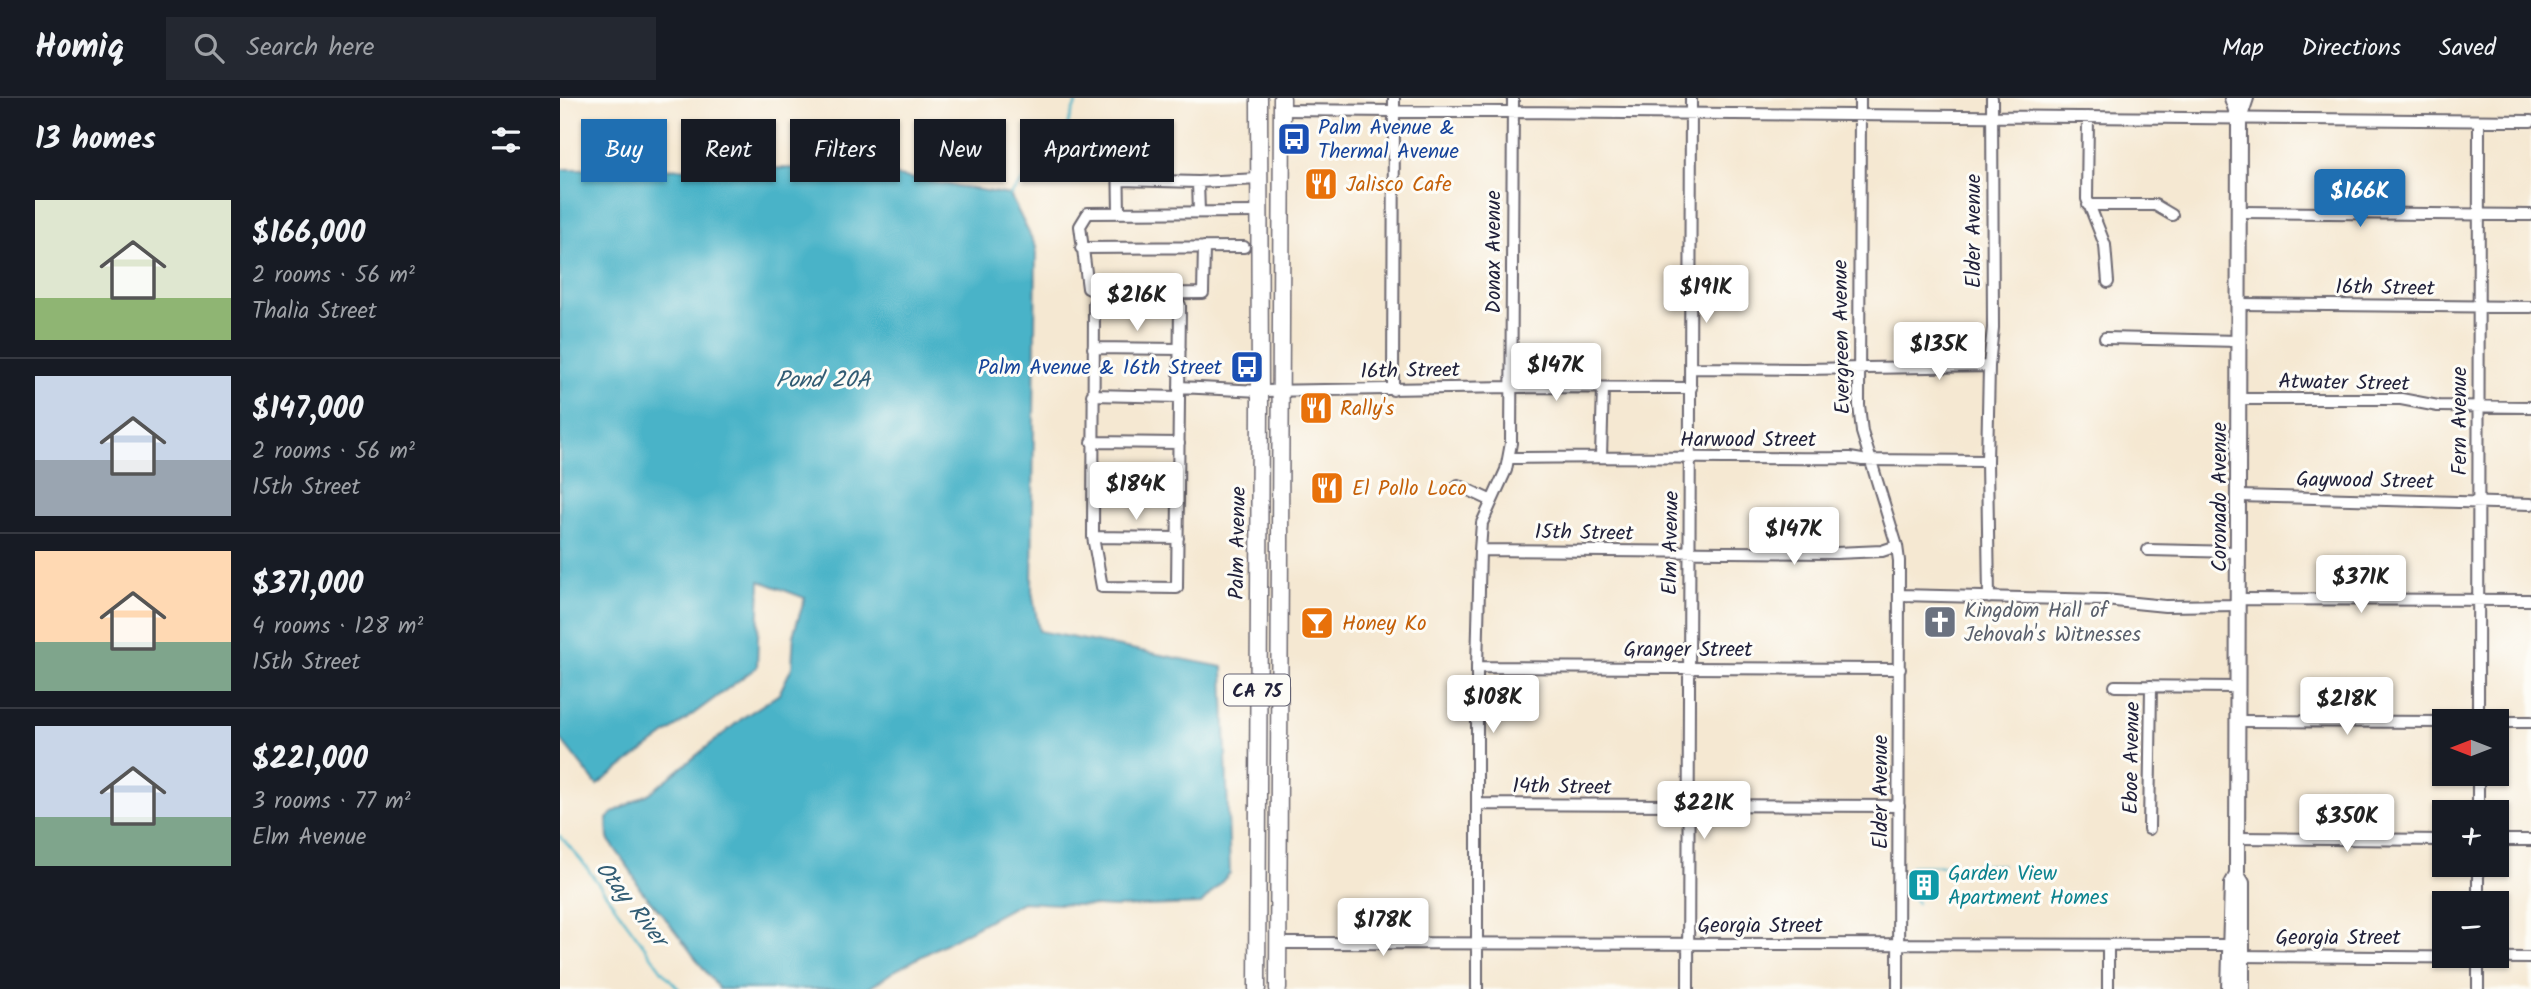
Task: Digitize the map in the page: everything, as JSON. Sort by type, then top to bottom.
[{"type":"highway","name":"Palm Avenue","points":[[1257,989],[1259,98]]},
{"type":"highway","name":"Palm Avenue","points":[[1278,989],[1282,104]]},
{"type":"main road","name":"Coronado Avenue","points":[[2232,98],[2239,119]]},
{"type":"main road","name":"Coronado Avenue","points":[[2236,950],[2242,883],[2238,875],[2239,119],[2245,98]]},
{"type":"main road","points":[[2229,989],[2236,950]]},
{"type":"main road","points":[[2236,950],[2242,989]]},
{"type":"street","points":[[1393,390],[1394,98]]},
{"type":"street","name":"Donax Avenue","points":[[1477,989],[1477,667],[1480,550],[1482,523],[1510,458],[1513,98]]},
{"type":"street","name":"Elm Avenue","points":[[1688,989],[1691,98]]},
{"type":"street","name":"Evergreen Avenue","points":[[1860,98],[1859,405],[1862,432],[1897,546],[1900,595]]},
{"type":"street","name":"Elder Avenue","points":[[1989,598],[1987,461],[1989,366],[1993,328],[1992,98]]},
{"type":"street","points":[[1282,104],[1394,111],[2531,121]]},
{"type":"street","points":[[2088,117],[2088,205],[2105,245],[2108,282]]},
{"type":"street","name":"Fern Avenue","points":[[2479,121],[2479,709]]},
{"type":"street","points":[[1174,181],[1259,178]]},
{"type":"street","points":[[1118,213],[1120,182]]},
{"type":"street","points":[[1198,182],[1199,212]]},
{"type":"street","points":[[2088,205],[2155,205],[2172,215]]},
{"type":"street","points":[[1204,247],[1203,292],[1100,294],[1088,288],[1080,226],[1088,213],[1260,212]]},
{"type":"street","points":[[2239,212],[2531,215]]},
{"type":"street","points":[[1082,248],[1244,247]]},
{"type":"street","points":[[1094,303],[1180,305],[1180,349],[1178,588],[1102,587],[1093,537],[1094,303]]},
{"type":"street","name":"16th Street","points":[[2239,304],[2531,307]]},
{"type":"street","points":[[2105,338],[2239,341]]},
{"type":"street","points":[[1093,348],[1180,349]]},
{"type":"street","points":[[1691,368],[1989,366]]},
{"type":"street","name":"16th Street","points":[[1092,395],[1179,393],[1207,388],[1260,391],[1512,387],[1691,388]]},
{"type":"street","points":[[1601,456],[1603,388]]},
{"type":"street","name":"Atwater Street","points":[[2240,399],[2401,399],[2438,406],[2531,407]]},
{"type":"street","points":[[1092,442],[1179,443]]},
{"type":"street","name":"Harwood Street","points":[[1510,458],[1601,456],[1987,461]]},
{"type":"street","points":[[1458,485],[1492,501]]},
{"type":"street","points":[[1093,490],[1178,492]]},
{"type":"street","name":"Gaywood Street","points":[[2239,496],[2531,504]]},
{"type":"street","points":[[1093,537],[1178,538]]},
{"type":"street","name":"15th Street","points":[[1480,550],[1836,553],[1882,551],[1897,546]]},
{"type":"street","points":[[2148,550],[2239,552]]},
{"type":"street","points":[[1900,595],[2105,600],[2165,606],[2239,602],[2531,600]]},
{"type":"street","name":"Elder Avenue","points":[[1898,989],[1900,595]]},
{"type":"street","name":"Granger Street","points":[[1477,667],[1900,669]]},
{"type":"street","points":[[2115,686],[2238,687]]},
{"type":"street","name":"Eboe Avenue","points":[[2149,829],[2151,686]]},
{"type":"street","points":[[2238,721],[2432,722]]},
{"type":"street","points":[[2510,722],[2531,722]]},
{"type":"street","name":"14th Street","points":[[1477,804],[1899,806]]},
{"type":"street","points":[[2238,838],[2432,840]]},
{"type":"street","points":[[2509,840],[2531,840]]},
{"type":"street","name":"Georgia Street","points":[[1278,943],[2108,945],[2432,955]]},
{"type":"street","points":[[2108,945],[2108,989]]},
{"type":"street","name":"Georgia Street","points":[[2509,957],[2531,958]]},
{"type":"street","points":[[2478,968],[2478,989]]},
{"type":"water","name":"Pond 20A","points":[[776,168],[790,168],[790,182],[900,182],[900,176],[914,179],[914,182],[933,182],[1010,195],[1036,247],[1032,591],[1039,631],[1223,667],[1230,873],[1201,904],[1115,907],[1022,902],[894,971],[868,989],[719,989],[640,889],[631,871],[608,839],[607,819],[614,812],[650,793],[744,717],[779,694],[792,667],[794,632],[805,598],[760,581],[757,667],[597,785],[560,738],[560,169],[581,169],[581,182],[667,182],[667,169],[681,169],[681,182],[776,182]]},
{"type":"waterway","points":[[1010,195],[1063,136],[1078,98]]},
{"type":"waterway","name":"Otay River","points":[[560,836],[581,860],[663,972],[679,989]]},
{"type":"waterway","points":[[1917,903],[1914,899],[1911,866],[2001,865]]},
{"type":"place","name":"Palm Avenue & Thermal Avenue","points":[[1294,139]]},
{"type":"place","name":"Jalisco Cafe","points":[[1321,184]]},
{"type":"place","name":"Palm Avenue & 16th Street","points":[[1247,367]]},
{"type":"place","name":"Rally's","points":[[1316,408]]},
{"type":"place","name":"El Pollo Loco","points":[[1327,488]]},
{"type":"place","name":"Kingdom Hall of Jehovah's Witnesses","points":[[1940,622]]},
{"type":"place","name":"Honey Ko","points":[[1317,623]]},
{"type":"place","name":"Garden View Apartment Homes","points":[[1924,885]]}]
